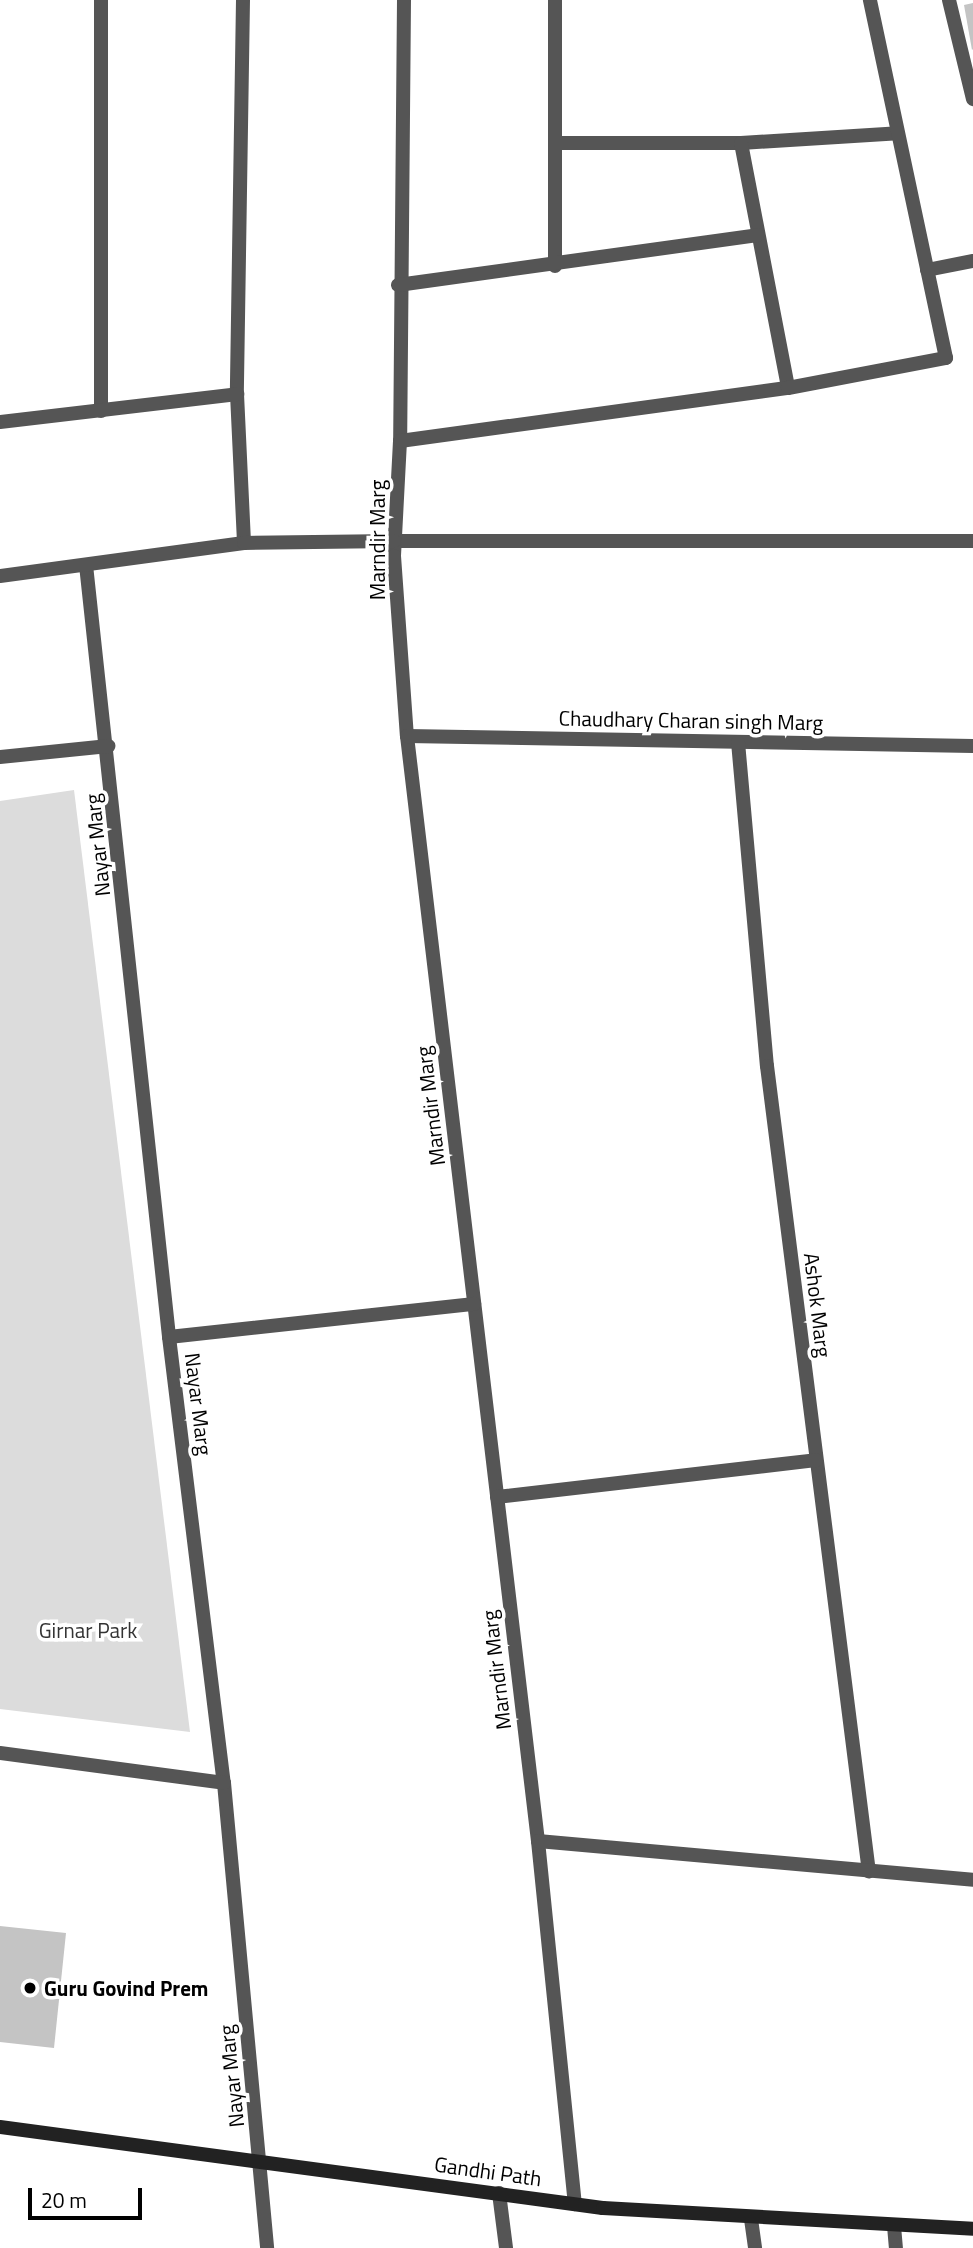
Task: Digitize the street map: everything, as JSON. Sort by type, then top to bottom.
[{"type":"street","points":[[101,0],[101,411]]},
{"type":"street","points":[[243,0],[237,394],[244,543]]},
{"type":"street","name":"Marndir Marg","points":[[404,0],[398,285],[400,440],[394,541],[407,736],[538,1841],[575,2204]]},
{"type":"street","points":[[555,0],[558,143],[555,266]]},
{"type":"street","points":[[400,440],[788,388],[946,358],[870,0]]},
{"type":"street","points":[[948,0],[973,99]]},
{"type":"street","points":[[558,143],[741,143],[898,133]]},
{"type":"street","points":[[741,143],[788,388]]},
{"type":"street","points":[[398,285],[555,266],[758,236]]},
{"type":"street","points":[[927,270],[973,261]]},
{"type":"street","points":[[0,422],[237,394]]},
{"type":"street","points":[[0,576],[244,543],[973,541]]},
{"type":"street","name":"Nayar Marg","points":[[86,565],[108,746],[169,1337],[224,1783],[267,2248]]},
{"type":"street","name":"Chaudhary Charan singh Marg","points":[[407,736],[973,746]]},
{"type":"street","name":"Ashok Marg","points":[[738,741],[766,1066],[869,1871]]},
{"type":"street","points":[[0,757],[108,746]]},
{"type":"street","points":[[169,1337],[474,1304]]},
{"type":"street","points":[[497,1497],[816,1460]]},
{"type":"street","points":[[0,1753],[224,1783]]},
{"type":"street","points":[[538,1841],[973,1880]]},
{"type":"street","name":"Gandhi Path","points":[[0,2127],[575,2204],[751,2218],[973,2229]]},
{"type":"street","points":[[499,2193],[506,2248]]},
{"type":"street","points":[[751,2218],[754,2248]]},
{"type":"street","points":[[894,2226],[897,2248]]},
{"type":"green space","name":"Girnar Park","points":[[74,790],[190,1732],[0,1709],[0,801]]},
{"type":"building","points":[[973,3],[973,49],[972,50],[964,5]]},
{"type":"building","name":"Guru Govind Prem","points":[[0,1926],[66,1933],[54,2048],[0,2042]]},
{"type":"place","name":"Guru Govind Prem","points":[[30,1988]]}]
